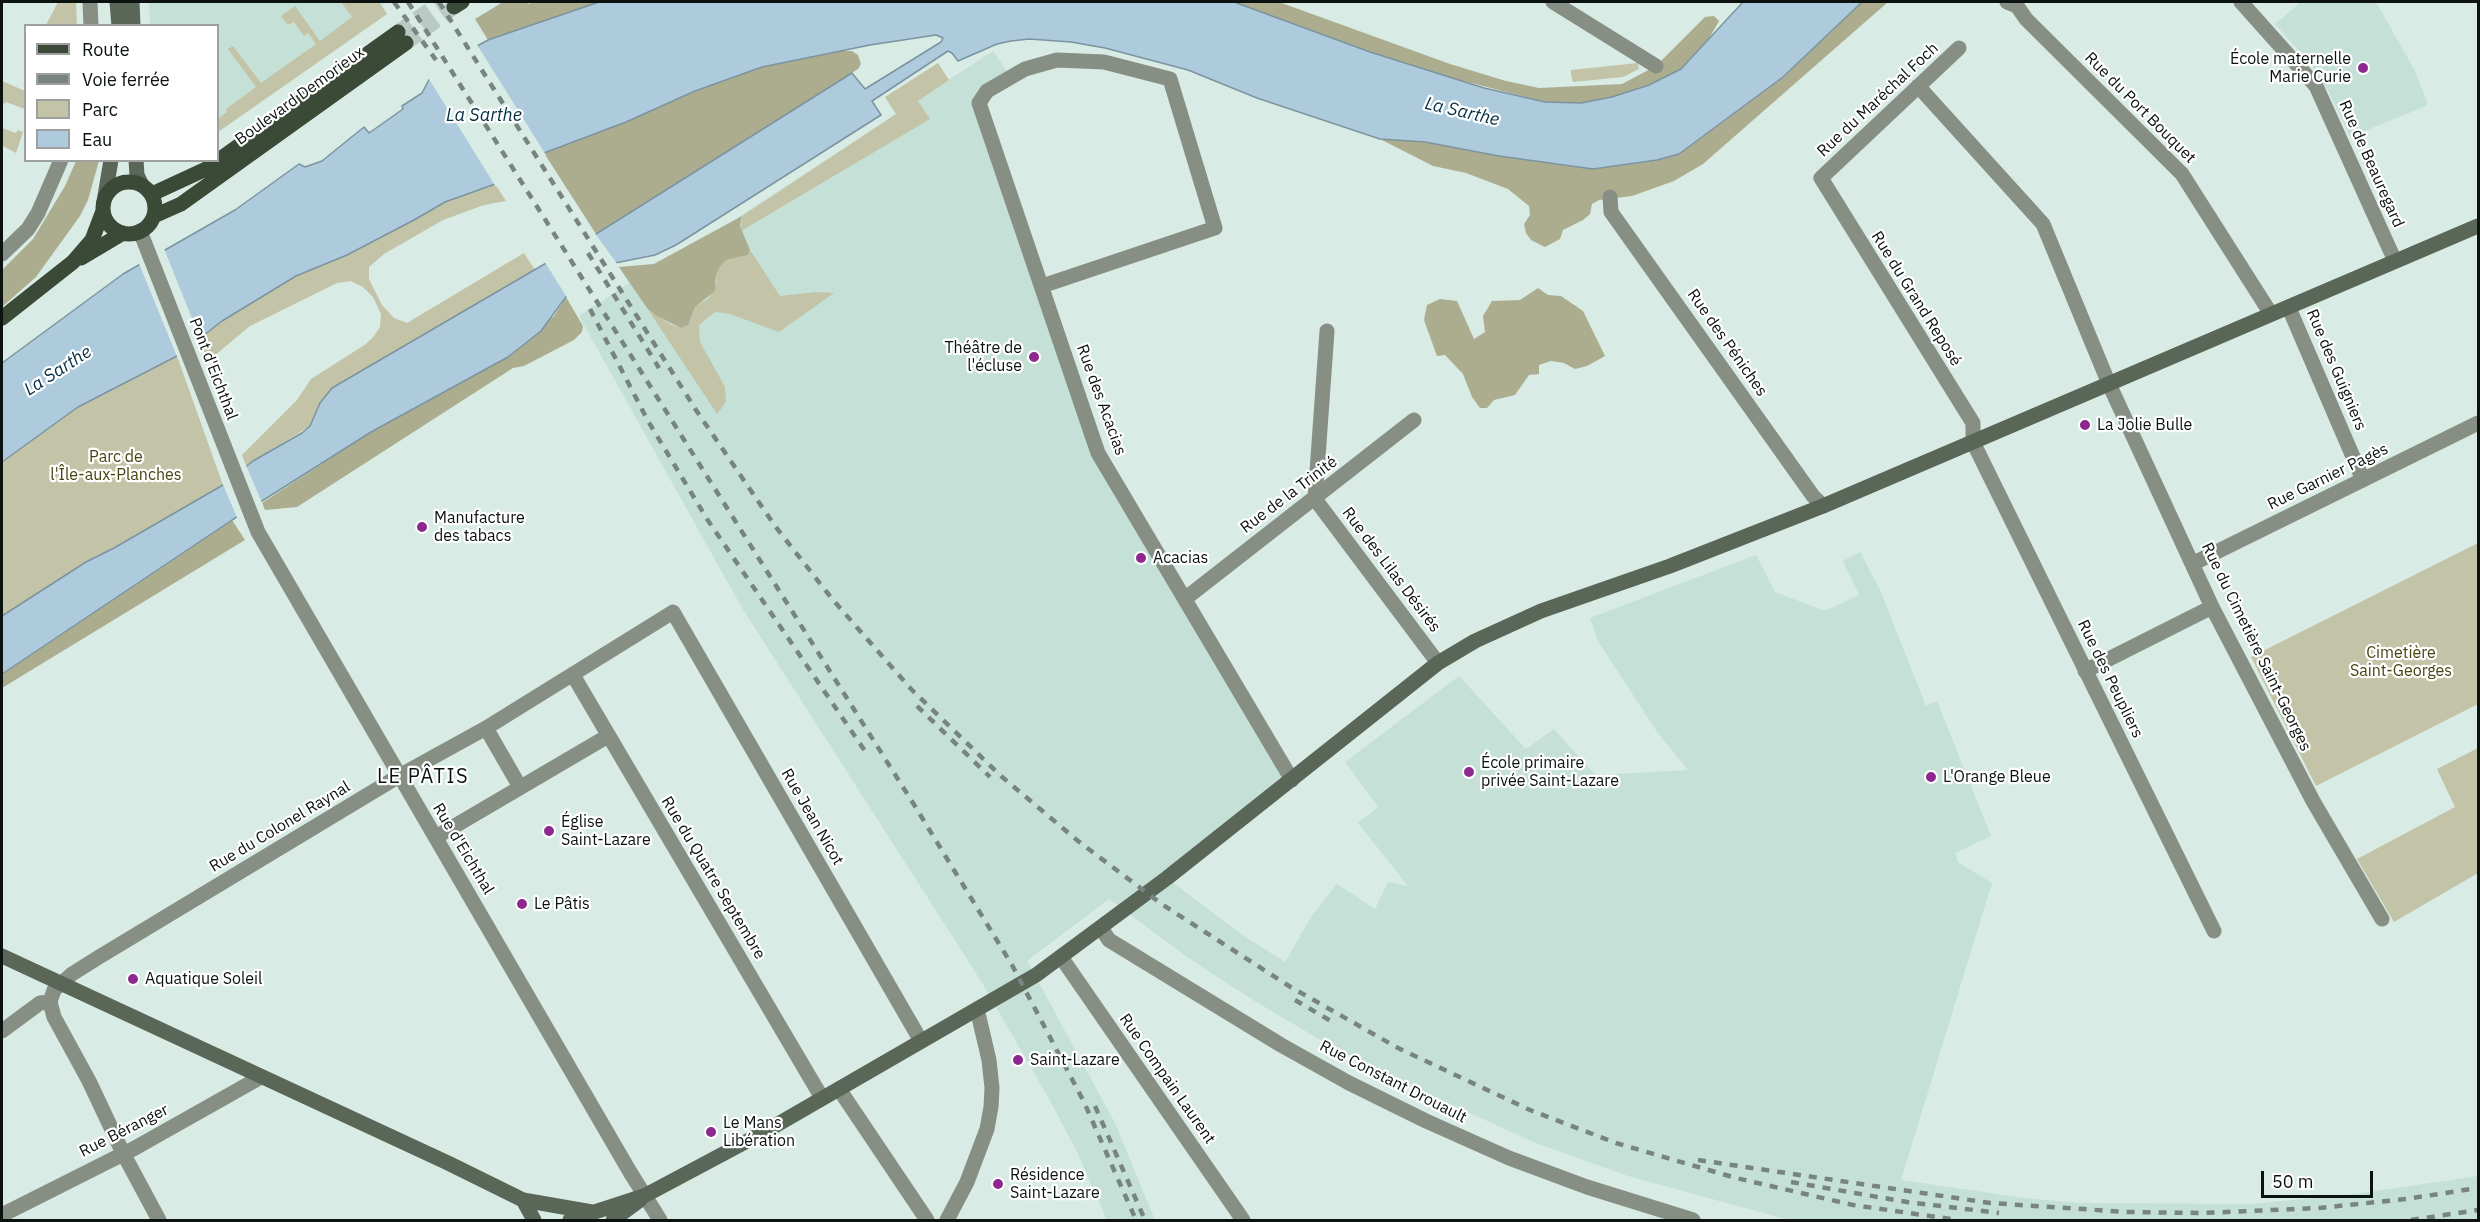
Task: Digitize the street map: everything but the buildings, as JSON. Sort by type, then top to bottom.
[{"type":"main road","points":[[117,2],[119,24]]},
{"type":"main road","points":[[132,2],[133,24]]},
{"type":"main road","name":"Boulevard Demorieux","points":[[154,216],[181,204],[402,37],[219,160]]},
{"type":"main road","points":[[111,162],[104,204],[110,226],[123,233],[143,238],[154,216],[155,204],[137,175],[136,162]]},
{"type":"main road","name":"Boulevard Demorieux","points":[[147,190],[174,186],[216,162]]},
{"type":"main road","points":[[2,318],[73,262],[92,240],[112,188],[123,182],[133,182],[147,190]]},
{"type":"main road","points":[[613,1221],[644,1196],[839,1089],[1036,975],[1101,928],[1292,780],[1438,663],[1475,641],[1541,611],[1670,566],[1823,506],[2478,226]]},
{"type":"main road","points":[[73,262],[102,248],[123,233]]},
{"type":"main road","points":[[2,956],[523,1200],[592,1212]]},
{"type":"main road","points":[[570,1221],[644,1196]]},
{"type":"main road","points":[[523,1200],[534,1220]]},
{"type":"street","points":[[90,2],[92,24]]},
{"type":"street","points":[[1553,2],[1656,66]]},
{"type":"street","name":"Rue de Beauregard","points":[[2241,2],[2316,86],[2395,261]]},
{"type":"street","name":"Rue du Port Bouquet","points":[[2014,3],[2026,19],[2182,174],[2271,314]]},
{"type":"street","name":"Rue du Maréchal Foch","points":[[1821,177],[1959,48]]},
{"type":"street","name":"Rue des Acacias","points":[[1042,286],[1215,228],[1170,79],[1104,62],[1057,60],[1025,69],[987,91],[979,103],[1098,453],[1292,780]]},
{"type":"street","name":"Rue du Cimetière Saint-Georges","points":[[1918,86],[2043,224],[2109,384],[2194,563],[2212,607],[2313,801],[2382,919]]},
{"type":"street","points":[[2,254],[28,229],[38,213],[60,162]]},
{"type":"street","name":"Rue du Grand Reposé","points":[[1821,177],[1972,423],[1973,442]]},
{"type":"street","name":"Rue des Péniches","points":[[1610,197],[1611,212],[1813,496],[1823,506]]},
{"type":"street","name":"Pont d'Eichthal","points":[[143,238],[252,520]]},
{"type":"street","name":"Rue des Guigniers","points":[[2289,308],[2363,480]]},
{"type":"street","points":[[1315,499],[1327,331]]},
{"type":"street","name":"Rue de la Trinité","points":[[1186,598],[1414,420]]},
{"type":"street","name":"Rue Garnier Pagès","points":[[2194,563],[2478,423]]},
{"type":"street","name":"Rue des Peupliers","points":[[1973,442],[2214,931]]},
{"type":"street","name":"Rue des Lilas Désirés","points":[[1315,499],[1438,663]]},
{"type":"street","name":"Rue d'Eichthal","points":[[252,520],[660,1221]]},
{"type":"street","points":[[2085,670],[2212,607]]},
{"type":"street","name":"Rue du Colonel Raynal","points":[[61,984],[99,957],[399,776],[486,728],[673,612]]},
{"type":"street","name":"Rue Jean Nicot","points":[[673,612],[921,1041]]},
{"type":"street","name":"Rue du Quatre Septembre","points":[[573,675],[822,1098]]},
{"type":"street","points":[[486,728],[520,787]]},
{"type":"street","points":[[436,837],[608,736]]},
{"type":"street","name":"Rue Constant Drouault","points":[[1101,928],[1109,940],[1281,1045],[1426,1122],[1509,1158],[1576,1183],[1693,1221]]},
{"type":"street","name":"Rue Compain Laurent","points":[[1061,957],[1243,1221]]},
{"type":"street","points":[[61,984],[54,990],[50,1002],[54,1017],[89,1081],[159,1221]]},
{"type":"street","points":[[2,1031],[40,1003],[50,1002]]},
{"type":"street","points":[[947,1221],[967,1182],[987,1129],[991,1107],[992,1088],[989,1060],[977,1009]]},
{"type":"street","name":"Rue Béranger","points":[[2,1215],[123,1153],[261,1077]]},
{"type":"street","points":[[839,1089],[927,1221]]},
{"type":"shaded area","points":[[149,2],[386,2],[382,5],[387,14],[219,131],[219,24],[150,24]]},
{"type":"shaded area","points":[[503,2],[527,2],[529,4],[533,2],[599,2],[488,40],[475,19]]},
{"type":"shaded area","points":[[1234,2],[1279,2],[1450,64],[1506,81],[1539,88],[1622,84],[1656,66],[1705,17],[1714,16],[1719,21],[1707,42],[1681,69],[1656,82],[1612,97],[1581,103],[1545,102],[1448,77],[1370,52]]},
{"type":"shaded area","points":[[1862,2],[1888,2],[1703,164],[1674,181],[1632,196],[1599,200],[1592,204],[1590,214],[1563,230],[1560,239],[1545,247],[1531,240],[1526,233],[1524,224],[1530,215],[1529,206],[1508,189],[1466,173],[1433,166],[1380,139],[1425,142],[1499,156],[1571,166],[1618,166],[1658,160],[1783,77]]},
{"type":"shaded area","name":"École maternelle Marie Curie","points":[[2301,2],[2376,2],[2414,69],[2427,101],[2426,106],[2350,137],[2329,92],[2312,66],[2275,24]]},
{"type":"shaded area","points":[[840,51],[852,51],[858,55],[861,64],[858,69],[596,234],[544,153],[626,122],[729,78],[762,67]]},
{"type":"shaded area","points":[[993,51],[1011,77],[979,103],[1098,453],[1292,780],[1167,878],[1241,934],[1285,962],[1313,914],[1337,884],[1375,909],[1388,882],[1408,886],[1358,823],[1378,807],[1345,762],[1459,676],[1526,749],[1554,729],[1607,788],[1614,774],[1688,770],[1657,732],[1598,641],[1590,618],[1756,555],[1775,592],[1825,611],[1859,595],[1843,561],[1860,552],[1880,590],[1926,706],[1937,701],[1991,836],[1955,853],[1958,862],[1992,883],[1901,1180],[2024,1198],[2079,1203],[2252,1204],[2355,1194],[2478,1176],[2478,1220],[1789,1220],[1628,1176],[1533,1142],[1411,1086],[1327,1044],[1253,1000],[1190,959],[1109,899],[1027,961],[1115,1123],[1155,1220],[1107,1220],[1076,1150],[981,981],[742,608],[579,316],[629,283],[619,267],[654,264],[731,222]]},
{"type":"shaded area","points":[[76,162],[99,162],[88,200],[80,216],[36,277],[2,307],[2,270],[33,239],[65,186]]},
{"type":"shaded area","points":[[742,216],[740,226],[750,250],[748,255],[726,260],[716,275],[715,291],[695,307],[688,325],[681,328],[657,316],[647,308],[619,267],[654,264]]},
{"type":"shaded area","points":[[1538,288],[1548,295],[1561,296],[1583,311],[1605,356],[1587,366],[1575,369],[1564,363],[1551,361],[1539,365],[1539,374],[1529,375],[1515,395],[1494,400],[1487,408],[1480,408],[1472,397],[1463,374],[1445,355],[1437,356],[1424,320],[1427,305],[1440,299],[1457,301],[1474,339],[1485,332],[1483,316],[1492,301],[1520,300]]},
{"type":"shaded area","points":[[566,297],[583,326],[582,332],[574,340],[524,366],[513,368],[297,507],[265,510],[262,503],[371,432],[508,357],[554,316]]},
{"type":"shaded area","points":[[232,520],[245,540],[2,688],[2,674]]},
{"type":"green space","points":[[58,2],[76,2],[77,24],[47,24]]},
{"type":"green space","points":[[341,2],[379,2],[387,14],[219,131],[219,118],[227,112],[226,109],[256,87],[228,49],[233,46],[261,83],[316,44],[308,33],[304,36],[294,22],[288,25],[281,16],[295,6],[320,41],[352,17]]},
{"type":"green space","points":[[938,63],[949,80],[918,101],[930,119],[741,231],[742,216],[896,114],[885,97]]},
{"type":"green space","points":[[1638,63],[1639,69],[1623,77],[1573,82],[1571,75],[1571,70]]},
{"type":"green space","points":[[2,81],[24,91],[24,109],[6,102],[2,103]]},
{"type":"green space","points":[[2,128],[16,133],[18,130],[23,132],[16,153],[3,146],[2,149]]},
{"type":"green space","points":[[495,184],[506,201],[484,205],[443,220],[384,254],[369,267],[369,279],[382,305],[394,318],[407,323],[524,253],[535,270],[333,388],[320,403],[310,426],[246,466],[242,455],[297,400],[311,379],[366,344],[374,336],[380,327],[381,314],[373,297],[363,287],[351,281],[337,283],[250,326],[208,361],[199,338],[222,321],[296,276],[347,254],[445,202]]},
{"type":"green space","points":[[750,250],[780,296],[816,292],[834,293],[779,332],[730,314],[715,312],[699,325],[700,342],[725,387],[726,402],[717,414],[647,308],[670,324],[681,328],[688,325],[695,307],[709,298],[717,282],[716,275],[720,267],[726,260],[748,255]]},
{"type":"green space","name":"Parc de l'Île-aux-Planches","points":[[177,356],[223,485],[86,562],[2,616],[2,462],[78,407]]},
{"type":"green space","name":"Cimetière Saint-Georges","points":[[2478,543],[2478,704],[2316,786],[2251,657]]},
{"type":"green space","points":[[2478,748],[2478,873],[2394,922],[2357,859],[2455,807],[2437,769]]},
{"type":"water","name":"La Sarthe","points":[[599,2],[1234,2],[1370,52],[1484,88],[1545,102],[1581,103],[1612,97],[1649,85],[1681,69],[1743,2],[1862,2],[1783,77],[1679,154],[1657,160],[1593,169],[1499,156],[1425,142],[1380,139],[1257,98],[1188,70],[1105,48],[1071,42],[1029,39],[997,44],[958,61],[948,51],[872,101],[881,115],[676,245],[655,255],[615,263],[568,294],[541,331],[508,357],[371,432],[232,520],[2,674],[2,616],[86,562],[223,485],[253,461],[302,433],[310,426],[320,403],[332,388],[596,234],[852,73],[865,89],[941,42],[943,38],[936,35],[870,45],[762,67],[695,91],[626,122],[544,153],[498,183],[445,202],[347,255],[296,276],[222,321],[177,356],[78,407],[2,462],[2,363],[123,274],[235,210],[299,164],[305,167],[322,161],[364,127],[369,133],[422,93],[434,70],[488,40]]},
{"type":"pier","points":[[476,43],[546,155],[496,187],[427,76],[432,68]]},
{"type":"pier","points":[[594,232],[618,265],[568,299],[544,261]]},
{"type":"pier","points":[[163,246],[201,341],[178,359],[138,261]]},
{"type":"pier","points":[[245,463],[263,505],[238,520],[222,482]]},
{"type":"tunnel","points":[[398,32],[441,2]]},
{"type":"tunnel","points":[[406,43],[454,7]]},
{"type":"railway","points":[[394,2],[436,60]]},
{"type":"railway","points":[[408,2],[913,803],[1012,965],[1084,1102],[1136,1220]]},
{"type":"railway","points":[[439,2],[696,410],[775,526],[833,600],[911,689],[1001,776],[1078,841],[1163,905],[1289,986],[1398,1048],[1530,1110],[1616,1143],[1736,1178],[1853,1205],[1958,1220]]},
{"type":"railway","points":[[588,253],[659,368]]},
{"type":"railway","points":[[590,309],[648,421],[707,519],[865,751]]},
{"type":"railway","points":[[917,706],[990,777]]},
{"type":"railway","points":[[1295,1000],[1336,1024]]},
{"type":"railway","points":[[1095,1106],[1145,1220]]},
{"type":"railway","points":[[1698,1160],[1990,1203],[2127,1212],[2203,1213],[2319,1208],[2406,1199],[2478,1188]]},
{"type":"railway","points":[[1791,1182],[1907,1202],[1999,1213]]},
{"type":"railway","points":[[2411,1220],[2478,1210]]},
{"type":"place","name":"École maternelle Marie Curie","points":[[2363,68]]},
{"type":"place","name":"Théâtre de l'écluse","points":[[1034,357]]},
{"type":"place","name":"La Jolie Bulle","points":[[2085,425]]},
{"type":"place","name":"Manufacture des tabacs","points":[[422,527]]},
{"type":"place","name":"Acacias","points":[[1141,558]]},
{"type":"place","name":"École primaire privée Saint-Lazare","points":[[1469,772]]},
{"type":"place","name":"L'Orange Bleue","points":[[1931,777]]},
{"type":"place","name":"Église Saint-Lazare","points":[[549,831]]},
{"type":"place","name":"Le Pâtis","points":[[522,904]]},
{"type":"place","name":"Aquatique Soleil","points":[[133,979]]},
{"type":"place","name":"Saint-Lazare","points":[[1018,1060]]},
{"type":"place","name":"Le Mans Libération","points":[[711,1132]]},
{"type":"place","name":"Résidence Saint-Lazare","points":[[998,1184]]},
{"type":"district","name":"LE PÂTIS","points":[[423,777]]}]
